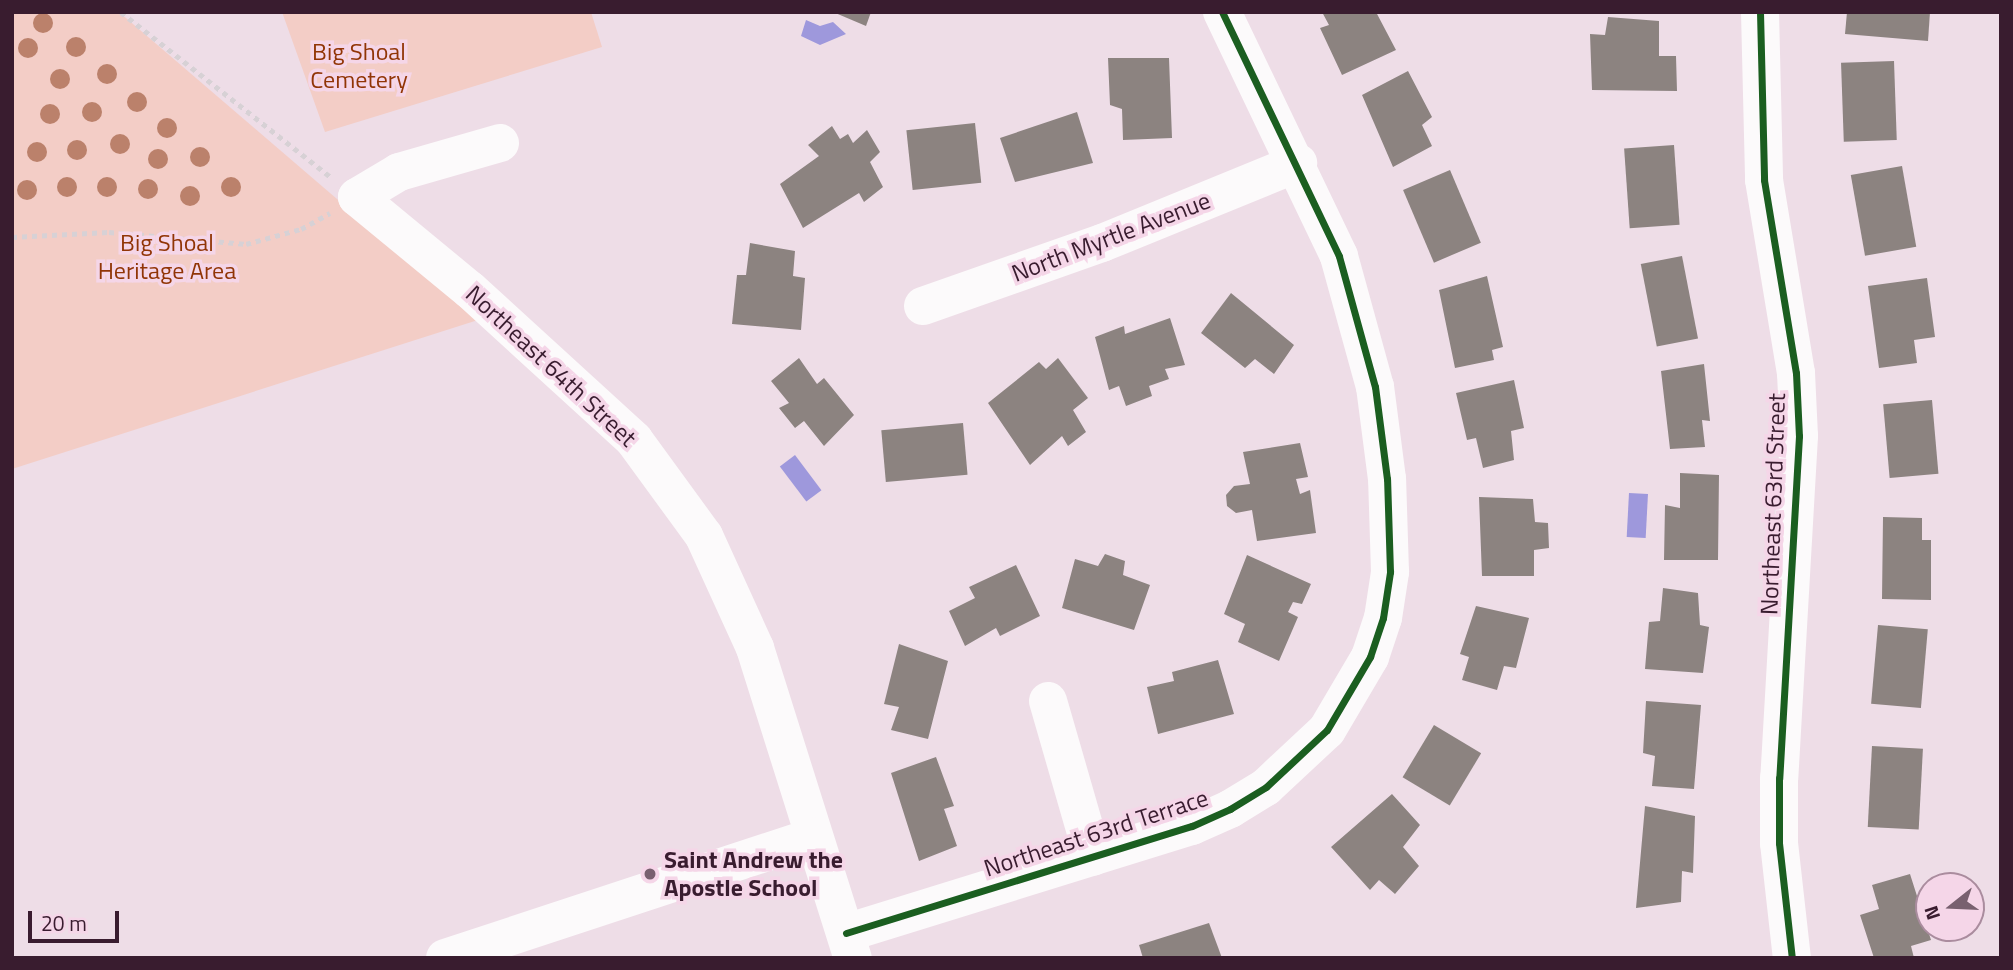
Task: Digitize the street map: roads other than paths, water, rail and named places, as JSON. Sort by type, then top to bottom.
[{"type":"street","name":"Northeast 63rd Terrace","points":[[849,946],[1230,809],[1288,769],[1327,730],[1351,695],[1383,618],[1390,572],[1387,479],[1375,387],[1339,257],[1298,163],[1223,12]]},
{"type":"street","name":"Northeast 63rd Street","points":[[1760,12],[1764,180],[1796,373],[1799,436],[1779,778],[1779,843],[1791,958]]},
{"type":"street","name":"Northeast 64th Street","points":[[500,143],[399,172],[357,197],[470,290],[634,440],[704,536],[755,648],[849,946]]},
{"type":"street","name":"North Myrtle Avenue","points":[[923,306],[1102,243],[1298,163]]},
{"type":"street","name":"Northeast 63rd Terrace","points":[[1048,701],[1093,857]]},
{"type":"street","points":[[445,958],[814,837]]},
{"type":"place","name":"Saint Andrew the Apostle School","points":[[650,874]]},
{"type":"park label","name":"Big Shoal Cemetery","points":[[359,66]]},
{"type":"park label","name":"Big Shoal Heritage Area","points":[[167,257]]}]
